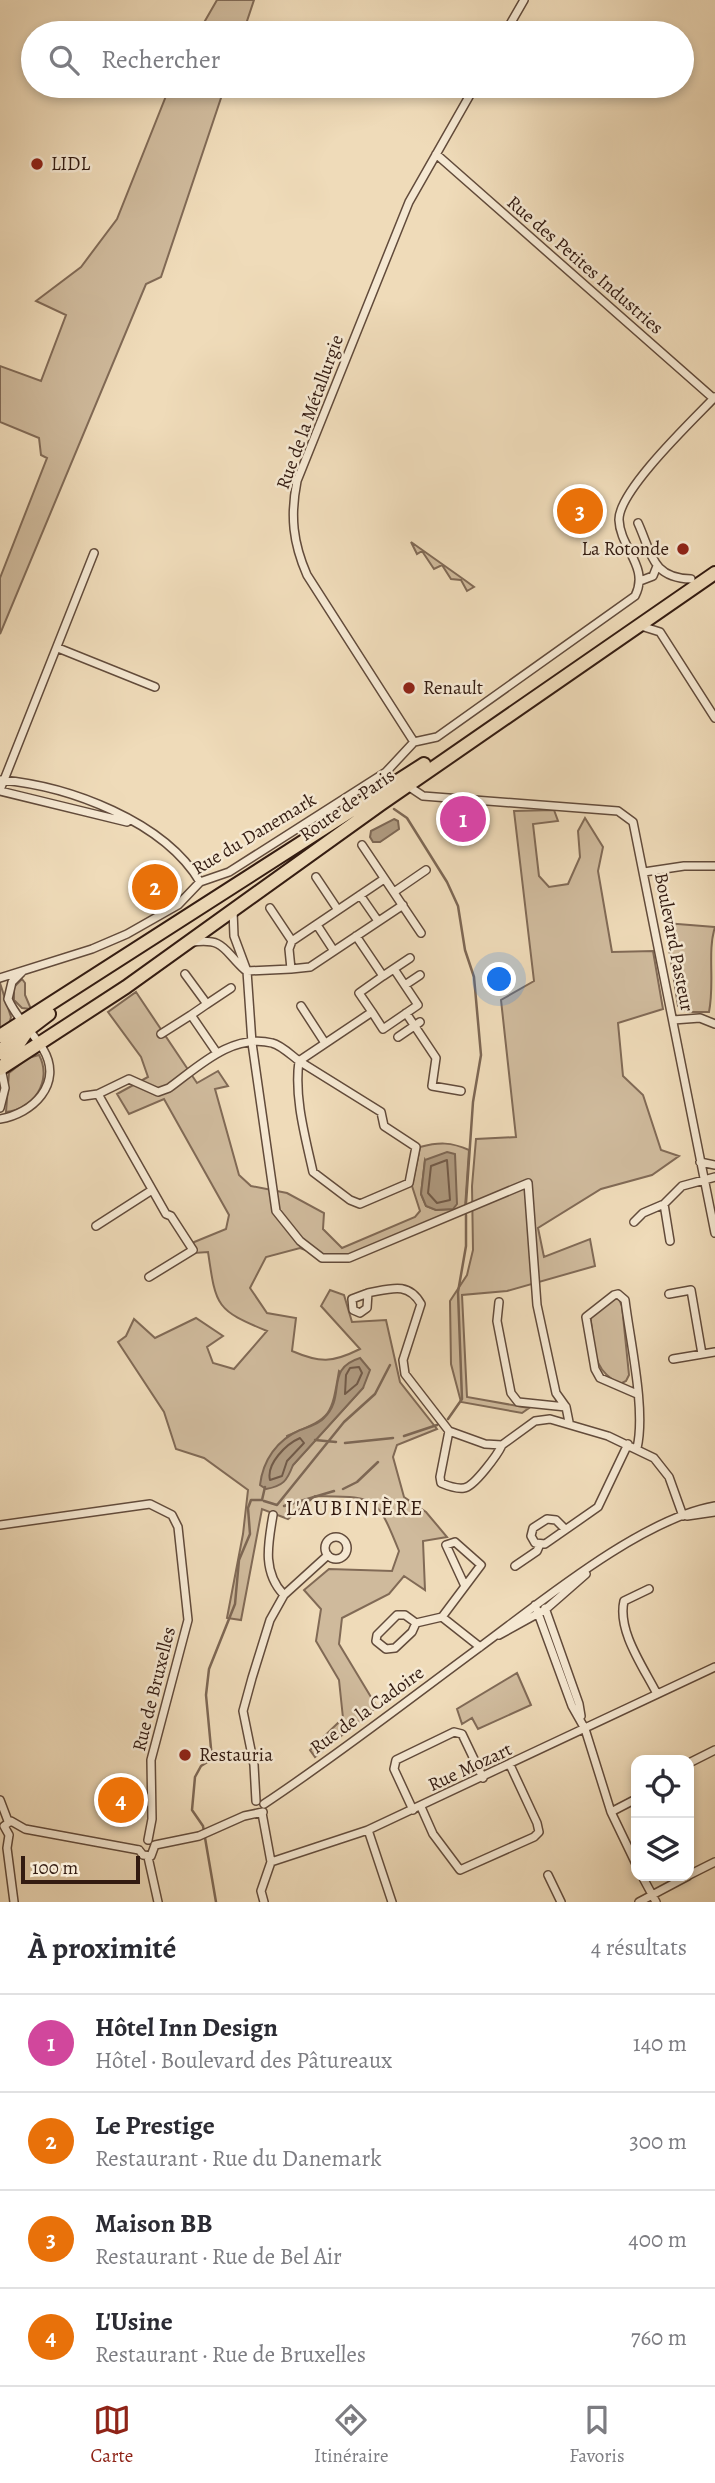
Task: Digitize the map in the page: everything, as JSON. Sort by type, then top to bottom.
[{"type":"main road","name":"Route de Paris","points":[[0,1036],[25,1026],[77,987],[370,800],[715,563]]},
{"type":"main road","name":"Route de Paris","points":[[0,1068],[39,1045],[188,943],[715,573]]},
{"type":"main road","points":[[0,1052],[25,1026]]},
{"type":"main road","points":[[0,1068],[25,1026]]},
{"type":"street","points":[[512,21],[524,0]]},
{"type":"street","name":"Rue de la Métallurgie","points":[[414,742],[307,575],[296,551],[292,521],[298,479],[409,202],[468,98]]},
{"type":"street","name":"Rue des Petites Industries","points":[[436,154],[714,398]]},
{"type":"street","points":[[657,566],[653,576],[640,581],[639,570],[620,526],[620,509],[667,446],[714,398]]},
{"type":"street","points":[[638,523],[657,566],[668,577],[691,579]]},
{"type":"street","points":[[94,553],[58,648],[2,780],[0,791],[132,822]]},
{"type":"street","name":"Rue du Danemark","points":[[0,978],[99,947],[178,905],[200,882],[229,873],[386,772],[414,742],[437,737],[624,605],[635,596],[640,581]]},
{"type":"street","points":[[662,609],[660,632],[715,718]]},
{"type":"street","points":[[638,626],[660,632]]},
{"type":"street","points":[[58,648],[155,687]]},
{"type":"street","points":[[2,780],[87,797],[168,845],[192,868],[200,882]]},
{"type":"street","name":"Boulevard Pasteur","points":[[408,786],[423,796],[618,811],[633,822],[715,1234]]},
{"type":"street","points":[[362,845],[421,933]]},
{"type":"street","points":[[644,872],[684,866],[715,866]]},
{"type":"street","points":[[394,892],[426,870]]},
{"type":"street","points":[[316,877],[338,910]]},
{"type":"street","points":[[290,970],[289,949],[292,941],[384,879]]},
{"type":"street","points":[[360,895],[377,921]]},
{"type":"street","points":[[188,943],[213,940],[220,943],[247,971],[310,967],[402,905]]},
{"type":"street","points":[[270,908],[292,941]]},
{"type":"street","points":[[233,910],[234,936],[247,971],[252,1043],[276,1211],[300,1241],[322,1258],[349,1258],[486,1203],[528,1183],[537,1305],[555,1393],[566,1407],[569,1422]]},
{"type":"street","points":[[317,925],[334,951]]},
{"type":"street","points":[[356,936],[383,976]]},
{"type":"street","points":[[394,969],[418,1005],[383,1029],[359,993],[410,958]]},
{"type":"street","points":[[0,1119],[28,1111],[48,1083],[47,1060],[11,1005],[8,992],[12,982],[23,971]]},
{"type":"street","points":[[185,974],[207,1004]]},
{"type":"street","points":[[405,985],[420,975]]},
{"type":"street","points":[[161,1034],[231,988]]},
{"type":"street","points":[[301,1006],[325,1043]]},
{"type":"street","points":[[299,1061],[372,1012]]},
{"type":"street","points":[[406,1013],[418,1024],[436,1058],[432,1086],[461,1091]]},
{"type":"street","points":[[191,1014],[217,1053]]},
{"type":"street","points":[[673,1020],[700,1018],[715,1024]]},
{"type":"street","points":[[398,1037],[418,1024]]},
{"type":"street","points":[[84,1096],[98,1094],[129,1079],[158,1092],[169,1088],[230,1045],[272,1043],[381,1112],[384,1126],[416,1147],[408,1183],[360,1204],[349,1200],[313,1172],[298,1089],[299,1061]]},
{"type":"street","points":[[0,1068],[5,1088],[0,1108]]},
{"type":"street","points":[[98,1094],[152,1190],[193,1250],[149,1277]]},
{"type":"street","points":[[700,1162],[714,1163]]},
{"type":"street","points":[[634,1222],[643,1213],[664,1204],[682,1186],[704,1183],[715,1177]]},
{"type":"street","points":[[96,1226],[152,1190]]},
{"type":"street","points":[[664,1204],[670,1241]]},
{"type":"street","points":[[368,1293],[403,1286],[415,1293],[421,1304],[402,1360],[405,1374],[449,1431],[485,1444],[502,1444]]},
{"type":"street","points":[[669,1294],[691,1290],[702,1354]]},
{"type":"street","points":[[636,1394],[600,1378],[595,1369],[586,1317],[618,1294],[625,1300],[640,1425],[637,1448]]},
{"type":"street","points":[[499,1302],[497,1321],[511,1393],[518,1402],[566,1407]]},
{"type":"street","points":[[673,1359],[715,1352]]},
{"type":"street","points":[[449,1431],[441,1483],[461,1489],[471,1485],[502,1444],[535,1421],[550,1419],[569,1422],[628,1444],[654,1458],[669,1477],[683,1516]]},
{"type":"street","points":[[565,1530],[556,1520],[547,1519],[533,1528],[531,1536],[535,1543],[545,1544],[598,1507],[628,1444]]},
{"type":"street","name":"Rue de Bruxelles","points":[[0,1525],[150,1504],[172,1515],[178,1527],[188,1620],[152,1760],[152,1819],[148,1840]]},
{"type":"street","name":"Rue de la Cadoire","points":[[264,1804],[591,1568],[632,1542],[695,1510],[715,1506]]},
{"type":"street","name":"Rue de la Cadoire","points":[[683,1516],[715,1512]]},
{"type":"street","points":[[273,1515],[266,1558],[278,1589],[284,1595]]},
{"type":"street","points":[[416,1623],[412,1632],[395,1648],[386,1649],[376,1641],[377,1634],[397,1615],[405,1615],[416,1623],[442,1617],[464,1584],[477,1574],[481,1564],[456,1542],[446,1545],[464,1584]]},
{"type":"street","points":[[515,1566],[537,1551],[540,1544]]},
{"type":"street","points":[[264,1902],[261,1891],[271,1862],[258,1813],[251,1806],[256,1801],[254,1765],[243,1711],[270,1620],[284,1595],[328,1555]]},
{"type":"street","name":"Rue de la Cadoire","points":[[484,1644],[539,1614],[591,1568]]},
{"type":"street","points":[[649,1589],[624,1601],[622,1612],[625,1626],[657,1694]]},
{"type":"street","points":[[539,1603],[546,1609],[555,1647]]},
{"type":"street","points":[[539,1603],[539,1614],[579,1704],[581,1720],[611,1812],[631,1854]]},
{"type":"street","points":[[442,1617],[484,1644]]},
{"type":"street","name":"Rue Mozart","points":[[271,1862],[368,1830],[715,1667]]},
{"type":"street","points":[[483,1778],[462,1734],[454,1732],[396,1760],[394,1769],[433,1834],[460,1870],[534,1837],[539,1832],[510,1765]]},
{"type":"street","points":[[694,1760],[715,1750]]},
{"type":"street","points":[[0,1800],[8,1822],[18,1827],[139,1850],[148,1857],[159,1902]]},
{"type":"street","points":[[139,1850],[141,1842],[148,1840],[155,1845],[203,1834],[258,1813],[264,1804],[256,1801]]},
{"type":"street","points":[[611,1812],[631,1802]]},
{"type":"street","points":[[8,1822],[4,1828],[9,1835],[8,1862],[14,1902]]},
{"type":"street","points":[[9,1835],[16,1833],[18,1827]]},
{"type":"street","points":[[368,1830],[392,1902]]},
{"type":"street","points":[[148,1857],[155,1853],[155,1845]]},
{"type":"street","points":[[694,1873],[715,1862]]},
{"type":"street","points":[[548,1875],[561,1902]]},
{"type":"street","points":[[645,1881],[654,1898]]},
{"type":"street","points":[[639,1902],[654,1898],[680,1881]]},
{"type":"shaded area","points":[[217,0],[254,0],[247,21],[205,21]]},
{"type":"shaded area","points":[[165,98],[221,98],[161,277],[146,284],[0,634],[0,578],[47,458],[41,455],[39,438],[0,422],[0,366],[41,381],[66,315],[36,301],[81,267],[117,219]]},
{"type":"shaded area","points":[[411,542],[474,587],[467,591],[461,580],[451,579],[442,565],[434,569],[422,551],[417,554]]},
{"type":"shaded area","points":[[554,810],[558,821],[533,824],[539,876],[549,887],[568,884],[580,857],[578,831],[585,818],[603,847],[598,871],[612,952],[653,951],[663,1009],[618,1023],[623,1076],[643,1095],[661,1150],[679,1156],[652,1175],[601,1189],[538,1228],[544,1257],[590,1239],[595,1266],[507,1291],[462,1295],[467,1397],[529,1408],[522,1413],[461,1402],[451,1364],[450,1301],[467,1275],[473,1250],[472,1186],[476,1139],[516,1137],[501,1000],[534,981],[514,811]]},
{"type":"shaded area","points":[[665,923],[715,927],[709,1012],[688,1012],[678,1006]]},
{"type":"shaded area","points":[[22,979],[31,1009],[22,1008],[14,1000],[14,987]]},
{"type":"shaded area","points":[[0,983],[11,1017],[9,1025],[0,1031]]},
{"type":"shaded area","points":[[136,992],[197,1083],[218,1071],[228,1086],[215,1089],[239,1175],[251,1186],[287,1193],[324,1213],[323,1229],[342,1248],[415,1217],[420,1211],[412,1186],[420,1147],[445,1144],[469,1150],[465,1208],[348,1255],[322,1256],[300,1248],[266,1257],[250,1288],[267,1313],[296,1318],[292,1351],[310,1358],[334,1359],[360,1349],[321,1306],[330,1290],[344,1295],[352,1322],[386,1320],[400,1382],[437,1429],[397,1445],[393,1457],[404,1497],[426,1512],[447,1537],[423,1541],[425,1590],[404,1576],[389,1594],[342,1618],[339,1644],[377,1707],[315,1757],[310,1750],[343,1718],[339,1680],[316,1641],[321,1609],[304,1590],[329,1569],[392,1571],[399,1551],[385,1518],[371,1502],[362,1499],[315,1496],[288,1519],[262,1509],[241,1620],[227,1618],[243,1534],[248,1490],[204,1458],[176,1449],[164,1412],[118,1342],[126,1336],[134,1319],[155,1338],[196,1318],[223,1336],[207,1347],[213,1363],[234,1369],[267,1331],[237,1318],[221,1304],[213,1285],[208,1252],[194,1253],[187,1245],[226,1229],[229,1215],[164,1099],[129,1114],[117,1094],[148,1077],[141,1057],[108,1012]],"holes":[[[425,1160],[453,1209],[436,1210],[426,1206],[421,1194]],[[339,1371],[363,1388],[293,1465],[287,1436],[321,1420],[331,1408]]]},
{"type":"shaded area","points":[[39,1055],[44,1075],[38,1092],[25,1106],[6,1112],[9,1073],[28,1058]]},
{"type":"shaded area","points":[[614,1299],[619,1299],[622,1306],[629,1375],[626,1381],[620,1384],[604,1372],[596,1358],[591,1322],[591,1316]]},
{"type":"shaded area","points":[[517,1673],[531,1705],[478,1729],[472,1718],[462,1724],[457,1709]]},
{"type":"water","points":[[394,819],[398,821],[399,829],[380,842],[373,842],[371,831]]},
{"type":"water","points":[[447,1152],[455,1154],[457,1204],[453,1209],[436,1210],[426,1206],[421,1194],[425,1160]]},
{"type":"water","points":[[360,1358],[370,1370],[363,1388],[293,1465],[284,1482],[266,1489],[260,1485],[264,1467],[272,1452],[284,1439],[324,1418],[331,1410],[342,1369]]},
{"type":"waterway","points":[[394,809],[407,818],[447,882],[458,906],[465,950],[474,977],[481,1055],[473,1102],[466,1203]]},
{"type":"waterway","points":[[448,1419],[462,1399],[458,1292],[466,1246],[466,1215]]},
{"type":"waterway","points":[[264,1501],[277,1505],[344,1422],[375,1394],[390,1365]]},
{"type":"waterway","points":[[404,1436],[437,1425]]},
{"type":"waterway","points":[[345,1443],[393,1438]]},
{"type":"waterway","points":[[315,1440],[336,1442]]},
{"type":"waterway","points":[[343,1489],[357,1482],[378,1462]]},
{"type":"waterway","points":[[216,1902],[203,1826],[192,1810],[195,1777],[201,1766],[212,1759],[206,1695],[209,1669],[235,1604],[239,1560],[250,1534],[248,1508],[251,1500],[262,1500],[265,1487]]},
{"type":"waterway","points":[[284,1506],[334,1491]]},
{"type":"place","name":"LIDL","points":[[37,164]]},
{"type":"place","name":"Maison BB","points":[[580,511]]},
{"type":"place","name":"La Rotonde","points":[[683,549]]},
{"type":"place","name":"Renault","points":[[409,688]]},
{"type":"place","name":"Hôtel Inn Design","points":[[463,819]]},
{"type":"place","name":"Le Prestige","points":[[155,887]]},
{"type":"place","name":"Restauria","points":[[185,1755]]},
{"type":"place","name":"L'Usine","points":[[121,1800]]},
{"type":"district","name":"L'AUBINIÈRE","points":[[355,1508]]}]
